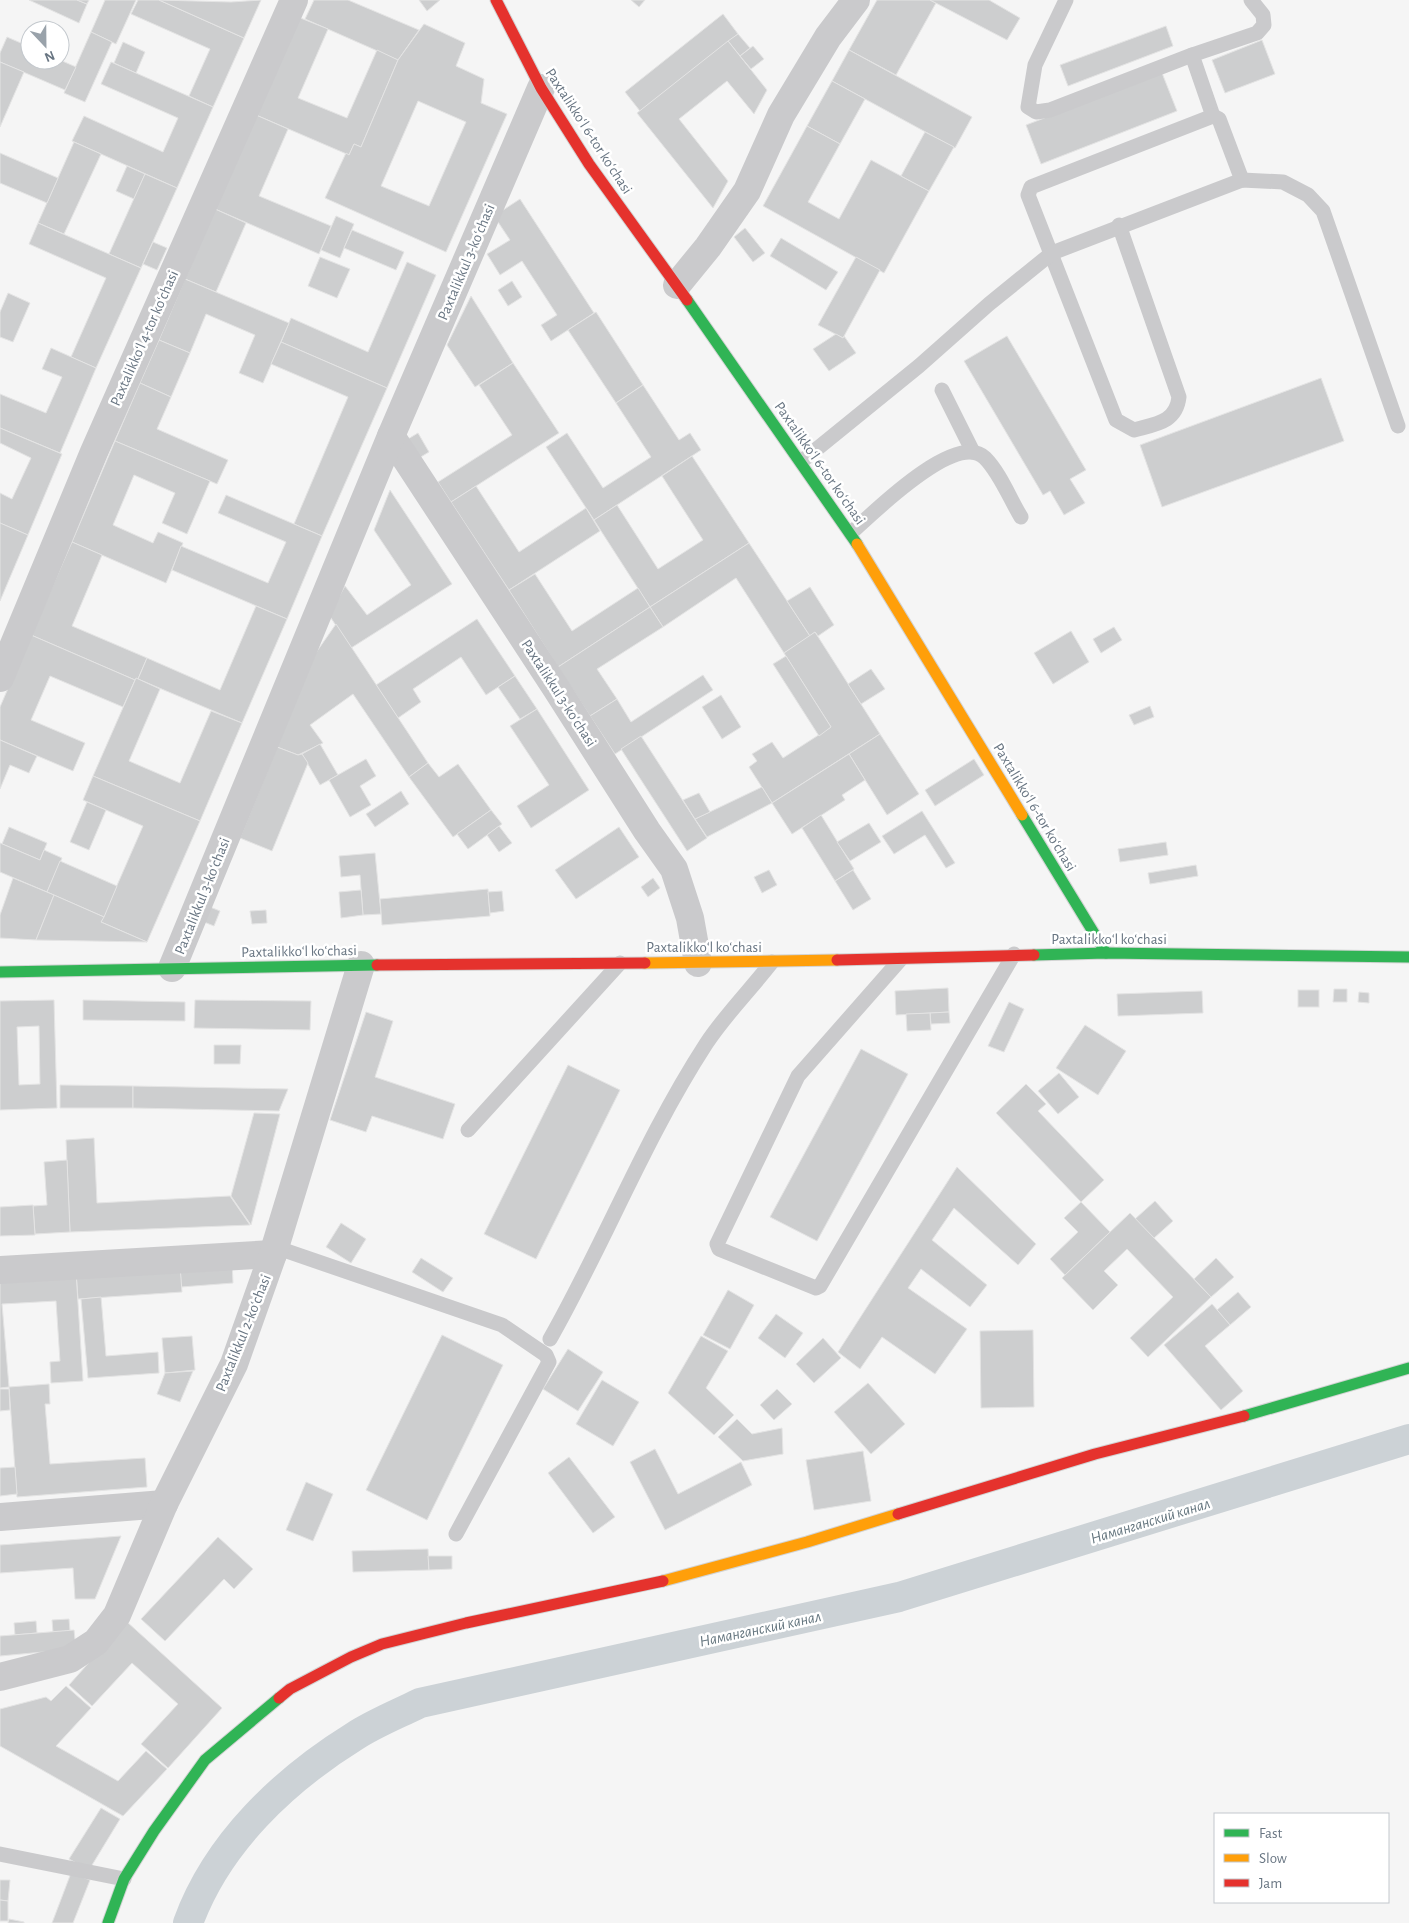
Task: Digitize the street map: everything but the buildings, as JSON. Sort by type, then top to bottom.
[{"type":"street","name":"Paxtalikkoʻl 4-tor koʻchasi","points":[[0,678],[94,452],[294,0]]},
{"type":"street","name":"Paxtalikkoʻl 6-tor koʻchasi","points":[[496,0],[541,88],[589,164],[802,461],[851,533],[1106,953]]},
{"type":"street","points":[[677,285],[708,248],[747,191],[781,115],[828,37],[856,0]]},
{"type":"street","name":"Paxtalikkul 3-koʻchasi","points":[[172,968],[391,436],[541,88]]},
{"type":"street","name":"Paxtalikkul 3-koʻchasi","points":[[391,436],[647,831],[674,869],[690,918],[698,963]]},
{"type":"street","name":"Paxtalikkoʻl koʻchasi","points":[[0,972],[361,965],[900,960],[1014,954],[1106,953],[1409,957]]},
{"type":"street","name":"Paxtalikkul 2-koʻchasi","points":[[0,1677],[70,1658],[96,1642],[117,1615],[164,1504],[234,1364],[274,1250],[361,965]]},
{"type":"street","points":[[0,1270],[274,1250]]},
{"type":"street","points":[[108,1923],[124,1879],[154,1831],[205,1760],[290,1689],[351,1657],[375,1647],[466,1623],[650,1584],[798,1544],[1095,1454],[1218,1423],[1409,1368]]},
{"type":"street","points":[[0,1517],[164,1504]]},
{"type":"lane","points":[[1066,0],[1032,75],[1028,107],[1036,112],[1050,110],[1192,55],[1257,33],[1264,25],[1263,15],[1251,0]]},
{"type":"lane","points":[[1192,55],[1214,116],[1219,119],[1242,180]]},
{"type":"lane","points":[[1120,225],[1179,397],[1177,409],[1165,421],[1134,430],[1116,420],[1028,195],[1031,187],[1214,116]]},
{"type":"lane","points":[[802,461],[919,366],[989,304],[1052,253],[1120,225],[1242,180],[1283,182],[1308,195],[1323,211],[1398,426]]},
{"type":"lane","points":[[942,390],[973,452]]},
{"type":"lane","points":[[851,533],[893,495],[941,460],[973,452],[984,457],[1021,517]]},
{"type":"lane","points":[[900,960],[798,1076],[717,1244],[719,1249],[816,1288],[820,1286],[1014,954]]},
{"type":"lane","points":[[550,1339],[583,1280],[640,1159],[706,1043],[772,962]]},
{"type":"lane","points":[[468,1130],[620,963]]},
{"type":"lane","points":[[274,1250],[502,1325],[546,1355],[549,1362],[456,1534]]},
{"type":"lane","points":[[0,1854],[124,1879]]},
{"type":"waterway","name":"Наманганский канал","points":[[188,1923],[216,1866],[235,1840],[279,1793],[329,1753],[355,1736],[420,1703],[899,1597],[1409,1439]]},
{"type":"traffic: fast","points":[[687,300],[857,544]]},
{"type":"traffic: fast","points":[[1022,815],[1106,953]]},
{"type":"traffic: fast","points":[[1034,955],[1106,953],[1409,957]]},
{"type":"traffic: fast","points":[[0,972],[377,965]]},
{"type":"traffic: fast","points":[[1244,1416],[1409,1368]]},
{"type":"traffic: fast","points":[[108,1923],[124,1879],[154,1831],[205,1760],[279,1698]]},
{"type":"traffic: slow","points":[[857,544],[1022,815]]},
{"type":"traffic: slow","points":[[645,963],[837,960]]},
{"type":"traffic: slow","points":[[663,1581],[807,1542],[898,1514]]},
{"type":"traffic: jam","points":[[496,0],[541,88],[589,164],[687,300]]},
{"type":"traffic: jam","points":[[837,960],[1034,955]]},
{"type":"traffic: jam","points":[[377,965],[645,963]]},
{"type":"traffic: jam","points":[[898,1514],[1095,1454],[1244,1416]]},
{"type":"traffic: jam","points":[[279,1698],[290,1689],[351,1657],[382,1644],[466,1623],[663,1581]]}]
